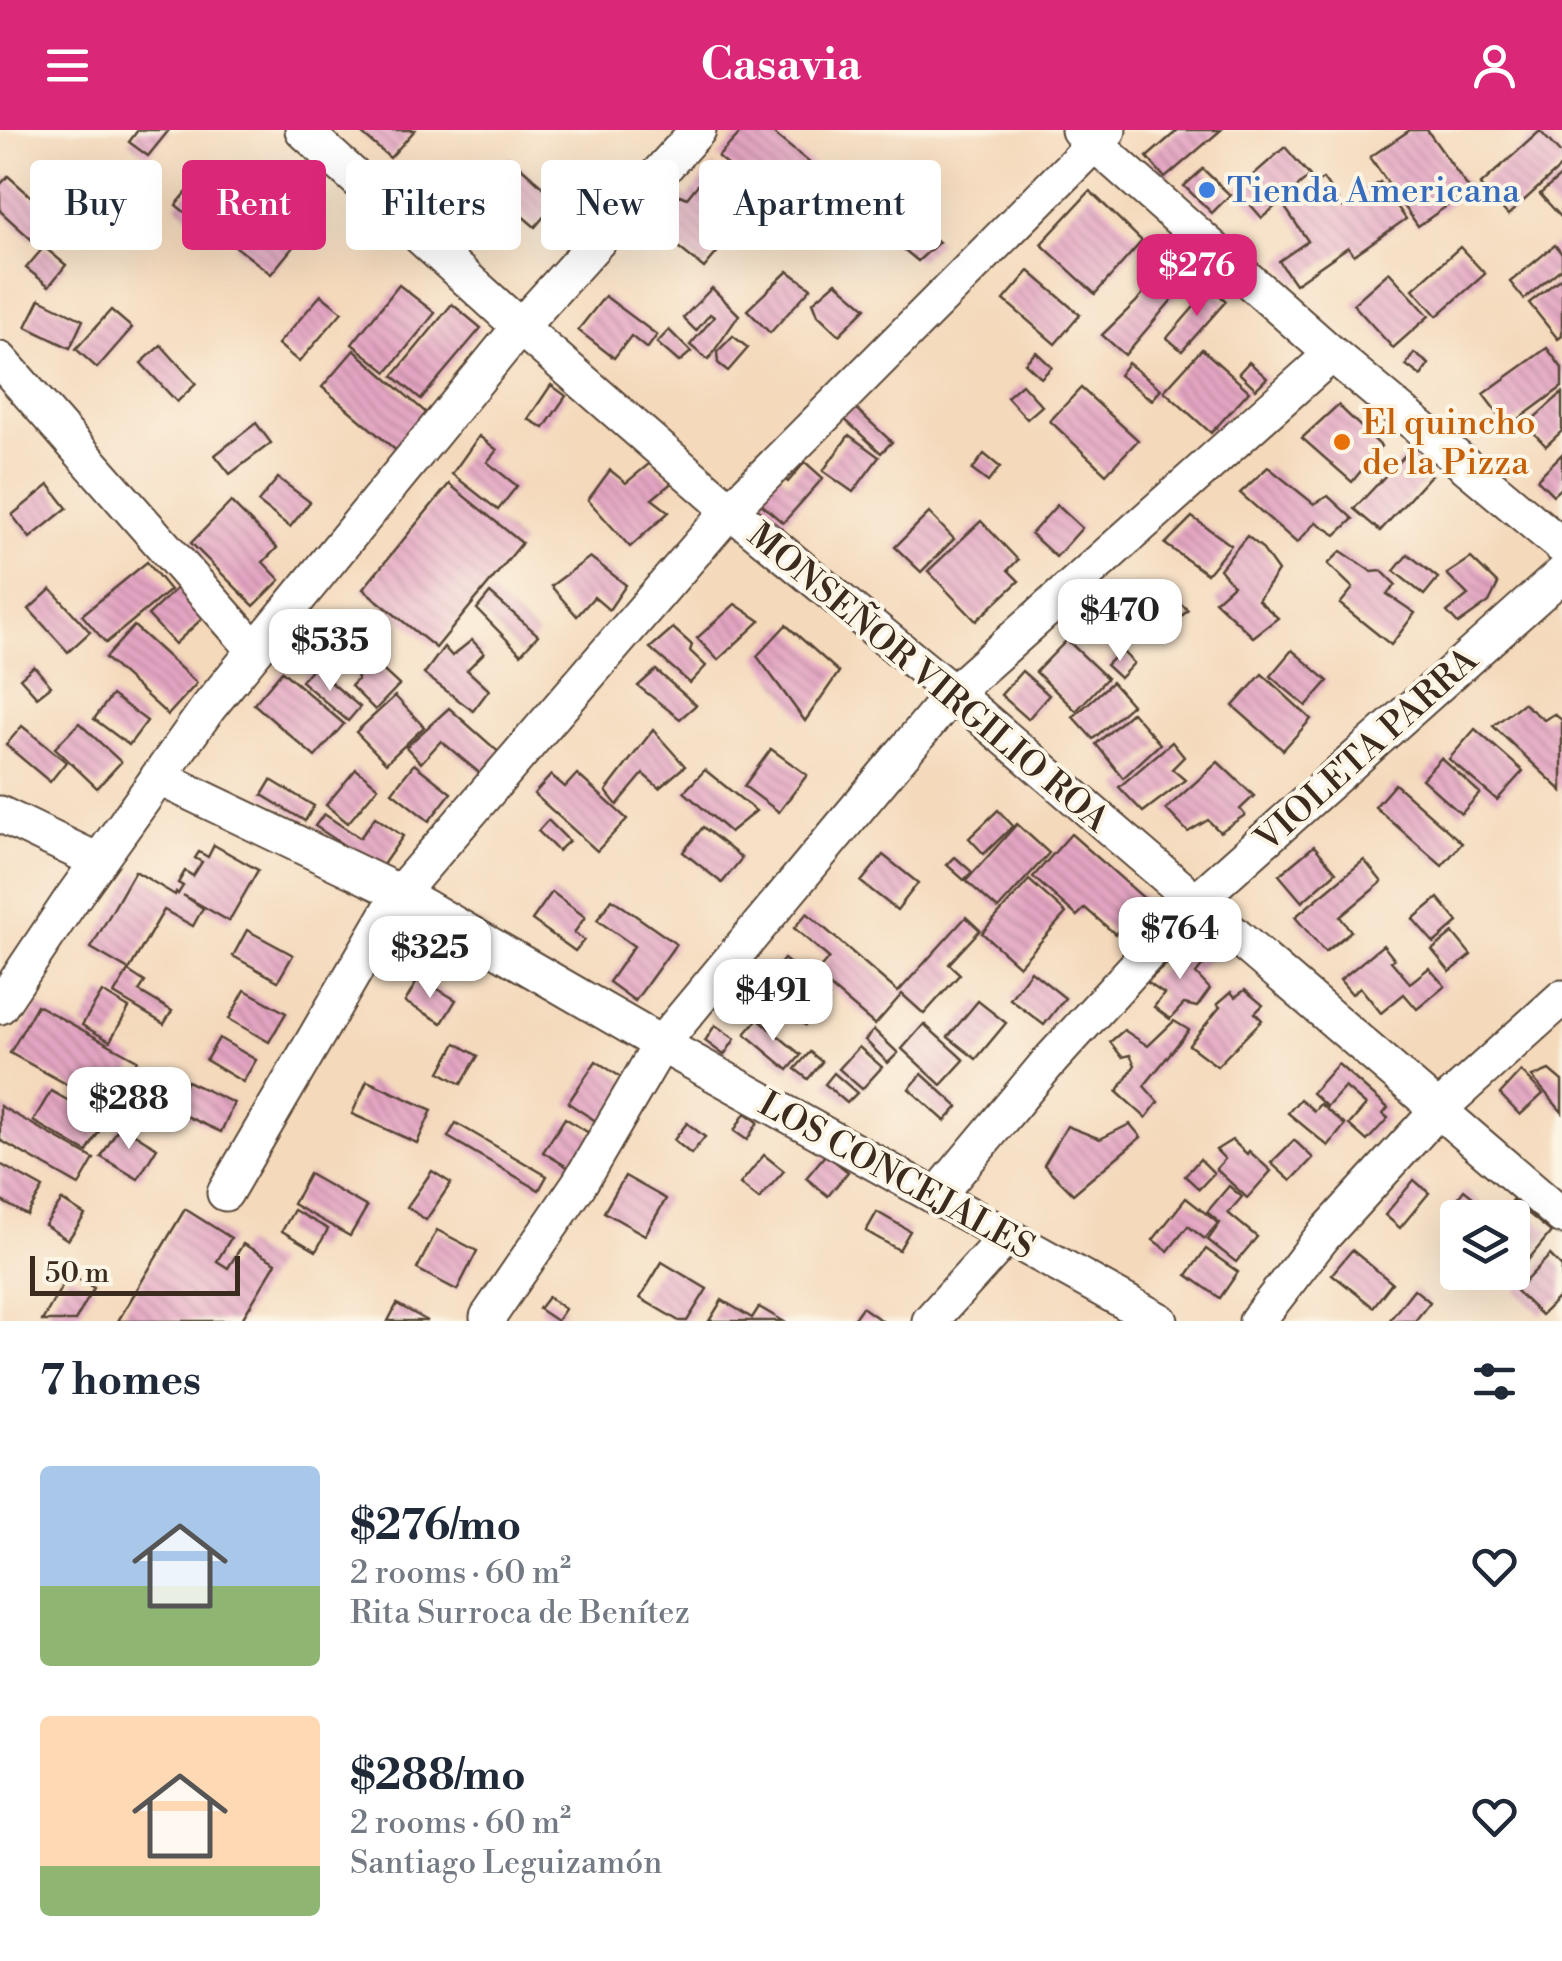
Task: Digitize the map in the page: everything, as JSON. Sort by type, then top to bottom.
[{"type":"street","name":"MONSEÑOR VIRGILIO ROA","points":[[303,130],[730,510],[953,694],[1562,1216]]},
{"type":"street","points":[[0,1006],[208,708],[520,327],[698,130]]},
{"type":"street","points":[[225,1193],[400,893],[730,510],[1094,134],[1332,354],[1562,546]]},
{"type":"street","points":[[488,1316],[579,1184],[661,1044],[953,694],[1332,354]]},
{"type":"street","points":[[0,360],[255,650]]},
{"type":"street","name":"VIOLETA PARRA","points":[[936,1197],[1046,1066],[1195,902],[1562,574]]},
{"type":"street","name":"LOS CONCEJALES","points":[[158,777],[400,893],[661,1044],[1160,1321]]},
{"type":"street","points":[[0,814],[98,861]]},
{"type":"street","points":[[1257,1321],[1323,1236],[1438,1110],[1562,998]]},
{"type":"street","points":[[930,1321],[1007,1236]]},
{"type":"building","points":[[138,130],[169,130],[148,156],[129,142]]},
{"type":"building","points":[[415,130],[390,158],[361,133]]},
{"type":"building","points":[[743,130],[769,130],[806,160],[722,160],[718,157]]},
{"type":"building","points":[[1178,130],[1221,130],[1165,178],[1147,157]]},
{"type":"building","points":[[1410,130],[1427,130],[1470,190],[1418,226],[1370,157]]},
{"type":"building","points":[[1540,131],[1562,155],[1562,166],[1508,215],[1480,185]]},
{"type":"building","points":[[1285,147],[1310,176],[1262,218],[1237,189]]},
{"type":"building","points":[[521,168],[541,185],[541,220],[535,227],[521,215]]},
{"type":"building","name":"Tienda Americana","points":[[1203,169],[1230,195],[1212,213],[1184,186]]},
{"type":"building","points":[[1562,175],[1562,218],[1540,194]]},
{"type":"building","points":[[8,176],[30,196],[30,238],[0,211],[0,185]]},
{"type":"building","points":[[1323,179],[1343,207],[1380,182],[1406,219],[1354,255],[1348,247],[1295,284],[1279,261],[1308,241],[1284,206]]},
{"type":"building","points":[[699,183],[699,250],[719,250],[704,268],[679,248],[679,196],[687,198]]},
{"type":"building","points":[[1090,191],[1142,241],[1095,294],[1041,244]]},
{"type":"building","points":[[1555,245],[1562,254],[1562,268],[1524,299],[1510,282]]},
{"type":"building","points":[[1460,247],[1485,274],[1437,316],[1413,289]]},
{"type":"building","points":[[41,250],[48,250],[66,265],[49,286],[26,268]]},
{"type":"building","points":[[240,250],[291,250],[271,274]]},
{"type":"building","points":[[905,250],[930,250],[918,261]]},
{"type":"building","points":[[1166,264],[1186,283],[1125,355],[1102,335],[1136,302]]},
{"type":"building","points":[[788,271],[811,288],[770,333],[747,310]]},
{"type":"building","points":[[1029,271],[1080,315],[1055,344],[1004,300]]},
{"type":"building","points":[[1389,272],[1429,316],[1393,348],[1353,304]]},
{"type":"building","points":[[1562,277],[1562,336],[1558,339],[1529,303]]},
{"type":"building","points":[[836,282],[866,308],[839,335],[818,315],[813,302]]},
{"type":"building","points":[[399,285],[435,313],[387,372],[352,344]]},
{"type":"building","points":[[1211,287],[1226,301],[1182,351],[1167,338]]},
{"type":"building","points":[[712,288],[739,315],[708,360],[690,345],[714,317],[710,314],[696,331],[683,318]]},
{"type":"building","points":[[321,295],[342,312],[299,362],[278,344]]},
{"type":"building","points":[[605,296],[657,335],[647,349],[631,336],[614,358],[578,330]]},
{"type":"building","points":[[40,299],[83,320],[70,348],[26,327]]},
{"type":"building","points":[[452,304],[481,328],[421,399],[393,376]]},
{"type":"building","points":[[111,310],[132,328],[97,368],[76,349]]},
{"type":"building","points":[[669,330],[691,352],[679,362],[657,343]]},
{"type":"building","points":[[733,336],[748,348],[728,371],[718,363],[717,352]]},
{"type":"building","points":[[161,345],[196,384],[177,402],[141,363]]},
{"type":"building","points":[[1547,348],[1562,368],[1562,387],[1508,427],[1483,394]]},
{"type":"building","points":[[1202,349],[1249,391],[1211,433],[1164,391]]},
{"type":"building","points":[[354,350],[431,417],[399,453],[322,387]]},
{"type":"building","points":[[1036,352],[1052,367],[1041,378],[1025,363]]},
{"type":"building","points":[[1414,353],[1429,364],[1421,376],[1406,365]]},
{"type":"building","points":[[1249,362],[1267,378],[1256,389],[1239,373]]},
{"type":"building","points":[[1128,363],[1161,389],[1152,400],[1119,375]]},
{"type":"building","points":[[1022,384],[1042,406],[1027,419],[1007,397]]},
{"type":"building","points":[[551,385],[566,396],[544,428],[528,419]]},
{"type":"building","points":[[1081,388],[1138,440],[1106,474],[1050,421]]},
{"type":"building","points":[[1562,393],[1562,431],[1546,446],[1526,425]]},
{"type":"building","points":[[852,405],[892,442],[881,453],[841,416]]},
{"type":"building","name":"El quincho de la Pizza","points":[[1338,405],[1381,446],[1352,482],[1302,438]]},
{"type":"building","points":[[256,423],[271,443],[230,474],[215,455]]},
{"type":"building","points":[[849,435],[879,457],[853,492],[823,471]]},
{"type":"building","points":[[479,436],[497,450],[487,462],[517,486],[498,510],[452,474]]},
{"type":"building","points":[[1407,453],[1431,475],[1380,531],[1354,509]]},
{"type":"building","points":[[984,454],[1000,467],[988,482],[972,470]]},
{"type":"building","points":[[1562,454],[1562,487],[1553,495],[1537,479]]},
{"type":"building","points":[[805,462],[823,478],[783,523],[752,496],[775,470],[788,482]]},
{"type":"building","points":[[650,463],[674,481],[652,499],[669,512],[630,547],[588,500],[610,470],[626,483]]},
{"type":"building","points":[[1268,467],[1314,504],[1328,496],[1353,519],[1336,535],[1316,522],[1297,543],[1240,493]]},
{"type":"building","points":[[278,478],[310,502],[290,527],[258,502]]},
{"type":"building","points":[[449,484],[522,543],[436,648],[363,589]]},
{"type":"building","points":[[49,485],[67,508],[30,538],[12,515]]},
{"type":"building","points":[[231,502],[277,548],[263,562],[280,580],[254,606],[191,543]]},
{"type":"building","points":[[1057,505],[1082,528],[1056,557],[1031,534]]},
{"type":"building","points":[[929,513],[954,539],[921,572],[895,547]]},
{"type":"building","points":[[1192,517],[1231,545],[1207,574],[1165,544]]},
{"type":"building","points":[[981,521],[1018,560],[1008,570],[1019,581],[976,621],[928,571]]},
{"type":"building","points":[[1247,536],[1261,547],[1278,571],[1258,600],[1278,618],[1253,637],[1215,601],[1233,585],[1220,569]]},
{"type":"building","points":[[1341,551],[1372,572],[1382,571],[1396,585],[1387,594],[1415,613],[1391,645],[1340,604],[1353,588],[1328,564]]},
{"type":"building","points":[[1408,554],[1438,578],[1424,595],[1394,571]]},
{"type":"building","points":[[590,557],[626,585],[609,610],[594,597],[577,616],[551,586]]},
{"type":"building","points":[[1471,558],[1498,584],[1489,602],[1458,624],[1447,612],[1468,595],[1447,574]]},
{"type":"building","points":[[147,562],[170,590],[106,643],[82,615]]},
{"type":"building","points":[[179,586],[207,614],[175,644],[148,615]]},
{"type":"building","points":[[1160,586],[1188,610],[1159,638],[1133,619]]},
{"type":"building","points":[[51,589],[90,632],[68,652],[29,609]]},
{"type":"building","points":[[490,593],[538,635],[521,654],[477,609]]},
{"type":"building","points":[[735,604],[760,621],[718,660],[697,638]]},
{"type":"building","points":[[786,625],[839,672],[805,721],[757,656]]},
{"type":"building","points":[[134,626],[197,683],[168,715],[105,658]]},
{"type":"building","points":[[673,628],[692,645],[690,651],[706,666],[690,683],[650,648]]},
{"type":"building","points":[[472,640],[484,653],[467,670],[489,690],[473,711],[424,674],[444,647],[452,656]]},
{"type":"building","points":[[1067,640],[1107,678],[1076,711],[1036,672]]},
{"type":"building","points":[[361,650],[399,685],[375,710],[351,686],[358,679],[352,665]]},
{"type":"building","points":[[1121,650],[1134,663],[1120,678],[1106,665]]},
{"type":"building","points":[[1292,650],[1328,681],[1306,706],[1270,676]]},
{"type":"building","points":[[34,666],[51,686],[37,697],[20,678]]},
{"type":"building","points":[[313,667],[360,707],[348,721],[301,681]]},
{"type":"building","points":[[656,670],[696,705],[680,719],[638,686]]},
{"type":"building","points":[[282,671],[344,724],[315,757],[254,704]]},
{"type":"building","points":[[1022,671],[1049,695],[1028,719],[1001,695]]},
{"type":"building","points":[[1262,674],[1311,719],[1283,750],[1233,706]]},
{"type":"building","points":[[1112,682],[1132,705],[1093,739],[1073,717]]},
{"type":"building","points":[[112,695],[147,721],[129,745],[94,719]]},
{"type":"building","points":[[395,696],[424,727],[386,763],[356,732]]},
{"type":"building","points":[[1523,703],[1544,720],[1554,714],[1562,720],[1562,791],[1493,726]]},
{"type":"building","points":[[449,708],[502,755],[483,776],[441,741],[421,763],[406,747]]},
{"type":"building","points":[[1132,712],[1160,744],[1123,778],[1096,744]]},
{"type":"building","points":[[79,723],[121,762],[97,788],[55,748]]},
{"type":"building","points":[[22,726],[66,762],[50,782],[6,745]]},
{"type":"building","points":[[1475,729],[1523,771],[1497,800],[1449,759]]},
{"type":"building","points":[[653,730],[685,766],[659,788],[643,774],[617,805],[606,791]]},
{"type":"building","points":[[1172,742],[1184,757],[1172,769],[1185,780],[1143,812],[1119,787]]},
{"type":"building","points":[[771,749],[807,775],[779,812],[744,786]]},
{"type":"building","points":[[1441,758],[1480,793],[1461,814],[1422,779]]},
{"type":"building","points":[[1218,762],[1254,796],[1240,809],[1245,815],[1220,832],[1208,820],[1188,832],[1166,809]]},
{"type":"building","points":[[414,764],[451,793],[429,821],[392,792]]},
{"type":"building","points":[[356,769],[378,787],[348,823],[326,805]]},
{"type":"building","points":[[705,770],[756,811],[730,832],[684,792]]},
{"type":"building","points":[[577,774],[627,819],[597,851],[534,794],[551,775],[565,787]]},
{"type":"building","points":[[271,780],[314,806],[305,821],[262,795]]},
{"type":"building","points":[[1395,784],[1462,843],[1442,866],[1375,807]]},
{"type":"building","points":[[998,810],[1013,826],[984,854],[969,838]]},
{"type":"building","points":[[324,814],[360,838],[375,817],[403,836],[380,869],[315,826]]},
{"type":"building","points":[[548,820],[569,841],[558,851],[538,831]]},
{"type":"building","points":[[1017,824],[1049,853],[998,909],[966,881]]},
{"type":"building","points":[[703,827],[742,858],[722,883],[683,852]]},
{"type":"building","points":[[1071,834],[1146,900],[1115,934],[1085,908],[1077,916],[1033,877]]},
{"type":"building","points":[[214,845],[258,870],[229,921],[183,895],[203,908],[193,926],[164,910],[129,970],[91,948],[135,871],[175,895],[183,886],[178,883],[185,871],[193,876],[202,862],[195,858],[199,852],[208,857]]},
{"type":"building","points":[[1314,846],[1336,872],[1302,902],[1279,875]]},
{"type":"building","points":[[883,855],[918,883],[897,910],[861,882]]},
{"type":"building","points":[[955,857],[972,872],[964,880],[947,865]]},
{"type":"building","points":[[1364,860],[1382,882],[1340,917],[1351,931],[1325,952],[1295,917]]},
{"type":"building","points":[[1029,880],[1066,913],[1019,966],[982,933]]},
{"type":"building","points":[[552,892],[585,917],[574,933],[584,940],[575,951],[532,920]]},
{"type":"building","points":[[1438,898],[1458,922],[1434,943],[1413,919]]},
{"type":"building","points":[[612,899],[676,944],[635,1001],[609,982],[634,946],[597,920]]},
{"type":"building","points":[[807,913],[898,992],[966,917],[980,930],[949,964],[960,974],[924,1014],[902,994],[875,1025],[815,974],[829,958],[794,928]]},
{"type":"building","points":[[247,930],[293,955],[278,981],[233,956]]},
{"type":"building","points":[[1453,933],[1471,955],[1450,972],[1432,950]]},
{"type":"building","points":[[1188,944],[1207,960],[1196,974],[1210,989],[1197,1007],[1184,1004],[1170,1019],[1154,1007],[1164,994],[1147,982]]},
{"type":"building","points":[[1383,945],[1410,983],[1429,968],[1445,986],[1417,1009],[1404,994],[1381,1013],[1360,987],[1352,994],[1340,980]]},
{"type":"building","points":[[784,959],[829,997],[805,1025],[761,987]]},
{"type":"building","points":[[128,971],[145,982],[139,991],[172,1011],[164,1024],[114,994]]},
{"type":"building","points":[[1031,971],[1065,998],[1044,1025],[1010,999]]},
{"type":"building","points":[[419,978],[456,1000],[442,1023],[405,1002]]},
{"type":"building","points":[[245,990],[286,1013],[269,1042],[229,1019]]},
{"type":"building","points":[[1245,990],[1263,1005],[1255,1013],[1262,1020],[1217,1066],[1189,1045],[1220,1007],[1217,1004],[1231,992],[1235,997]]},
{"type":"building","points":[[102,992],[129,1008],[110,1041],[82,1025]]},
{"type":"building","points":[[978,1001],[1006,1023],[976,1059],[948,1037]]},
{"type":"building","points":[[37,1005],[137,1060],[110,1108],[10,1053]]},
{"type":"building","points":[[758,1019],[801,1055],[788,1070],[745,1034]]},
{"type":"building","points":[[1174,1021],[1189,1030],[1144,1086],[1158,1102],[1146,1118],[1117,1092],[1135,1065],[1130,1055],[1122,1057],[1110,1042],[1124,1030],[1148,1046]]},
{"type":"building","points":[[924,1024],[964,1060],[941,1085],[902,1049]]},
{"type":"building","points":[[715,1025],[735,1039],[724,1055],[705,1041]]},
{"type":"building","points":[[874,1030],[898,1053],[888,1063],[865,1040]]},
{"type":"building","points":[[219,1038],[256,1060],[243,1082],[206,1060]]},
{"type":"building","points":[[456,1043],[478,1056],[461,1084],[440,1072]]},
{"type":"building","points":[[859,1047],[882,1067],[862,1089],[839,1069]]},
{"type":"building","points":[[810,1052],[822,1062],[808,1079],[795,1069]]},
{"type":"building","points":[[596,1061],[630,1083],[602,1125],[568,1103]]},
{"type":"building","points":[[1338,1064],[1388,1108],[1383,1114],[1388,1118],[1367,1141],[1349,1125],[1366,1105],[1345,1087],[1327,1107],[1312,1093]]},
{"type":"building","points":[[1549,1070],[1562,1081],[1562,1112],[1532,1077]]},
{"type":"building","points":[[1521,1071],[1543,1094],[1520,1115],[1500,1094]]},
{"type":"building","points":[[834,1073],[857,1093],[847,1103],[825,1084]]},
{"type":"building","points":[[922,1074],[958,1107],[945,1121],[909,1089]]},
{"type":"building","points":[[187,1081],[234,1103],[221,1132],[173,1110]]},
{"type":"building","points":[[367,1081],[432,1110],[417,1143],[352,1114]]},
{"type":"building","points":[[51,1091],[105,1121],[87,1152],[33,1121]]},
{"type":"building","points":[[1300,1099],[1314,1111],[1320,1104],[1345,1125],[1328,1146],[1288,1113]]},
{"type":"building","points":[[0,1106],[94,1159],[79,1185],[0,1140]]},
{"type":"building","points":[[745,1113],[758,1122],[747,1140],[734,1131]]},
{"type":"building","points":[[565,1118],[600,1140],[579,1174],[543,1152]]},
{"type":"building","points":[[456,1123],[547,1176],[539,1190],[448,1137]]},
{"type":"building","points":[[687,1123],[705,1137],[691,1154],[674,1140]]},
{"type":"building","points":[[1130,1124],[1141,1137],[1073,1194],[1044,1165],[1067,1126],[1100,1139]]},
{"type":"building","points":[[120,1125],[157,1148],[138,1179],[101,1157]]},
{"type":"building","points":[[1232,1140],[1271,1171],[1247,1198],[1216,1169],[1225,1159],[1216,1150]]},
{"type":"building","points":[[1294,1140],[1313,1158],[1291,1181],[1271,1163]]},
{"type":"building","points":[[826,1154],[848,1172],[828,1196],[806,1178]]},
{"type":"building","points":[[764,1155],[784,1171],[759,1199],[740,1184]]},
{"type":"building","points":[[1200,1159],[1214,1173],[1199,1189],[1185,1176]]},
{"type":"building","points":[[0,1164],[43,1188],[27,1215],[0,1200]]},
{"type":"building","points":[[432,1171],[451,1183],[426,1220],[407,1207]]},
{"type":"building","points":[[309,1174],[367,1207],[350,1236],[293,1204]]},
{"type":"building","points":[[625,1176],[666,1199],[645,1235],[604,1212]]},
{"type":"building","points":[[1414,1180],[1429,1193],[1400,1228],[1385,1215]]},
{"type":"building","points":[[1229,1186],[1242,1197],[1228,1213],[1257,1237],[1236,1262],[1208,1240],[1220,1223],[1207,1212]]},
{"type":"building","points":[[1464,1190],[1476,1200],[1456,1200]]},
{"type":"building","points":[[1186,1198],[1218,1223],[1205,1239],[1188,1226],[1168,1251],[1153,1240]]},
{"type":"building","points":[[62,1200],[85,1215],[68,1240],[45,1225]]},
{"type":"building","points":[[185,1209],[231,1238],[217,1261],[228,1268],[243,1244],[276,1263],[241,1321],[118,1321]]},
{"type":"building","points":[[294,1210],[328,1229],[316,1251],[282,1231]]},
{"type":"building","points":[[877,1212],[910,1231],[899,1250],[866,1231]]},
{"type":"building","points":[[1530,1215],[1551,1232],[1530,1258]]},
{"type":"building","points":[[437,1230],[477,1251],[457,1290],[417,1269]]},
{"type":"building","points":[[1206,1249],[1238,1272],[1220,1298],[1187,1275]]},
{"type":"building","points":[[1352,1250],[1392,1283],[1373,1307],[1332,1274]]},
{"type":"building","points":[[1550,1255],[1562,1267],[1562,1303],[1557,1299],[1541,1315],[1516,1291],[1530,1290],[1530,1276]]},
{"type":"building","points":[[662,1262],[707,1289],[687,1321],[679,1321],[640,1298]]},
{"type":"building","points":[[69,1274],[94,1288],[75,1321],[42,1321]]},
{"type":"building","points":[[1414,1289],[1430,1302],[1415,1321],[1389,1321]]},
{"type":"building","points":[[548,1297],[565,1309],[557,1321],[539,1309]]},
{"type":"building","points":[[722,1300],[752,1318],[759,1307],[783,1321],[709,1321]]},
{"type":"building","points":[[397,1304],[428,1321],[388,1321]]},
{"type":"building","points":[[862,1307],[882,1321],[852,1321]]},
{"type":"place","name":"Tienda Americana","points":[[1207,190]]},
{"type":"place","name":"El quincho de la Pizza","points":[[1342,442]]}]
